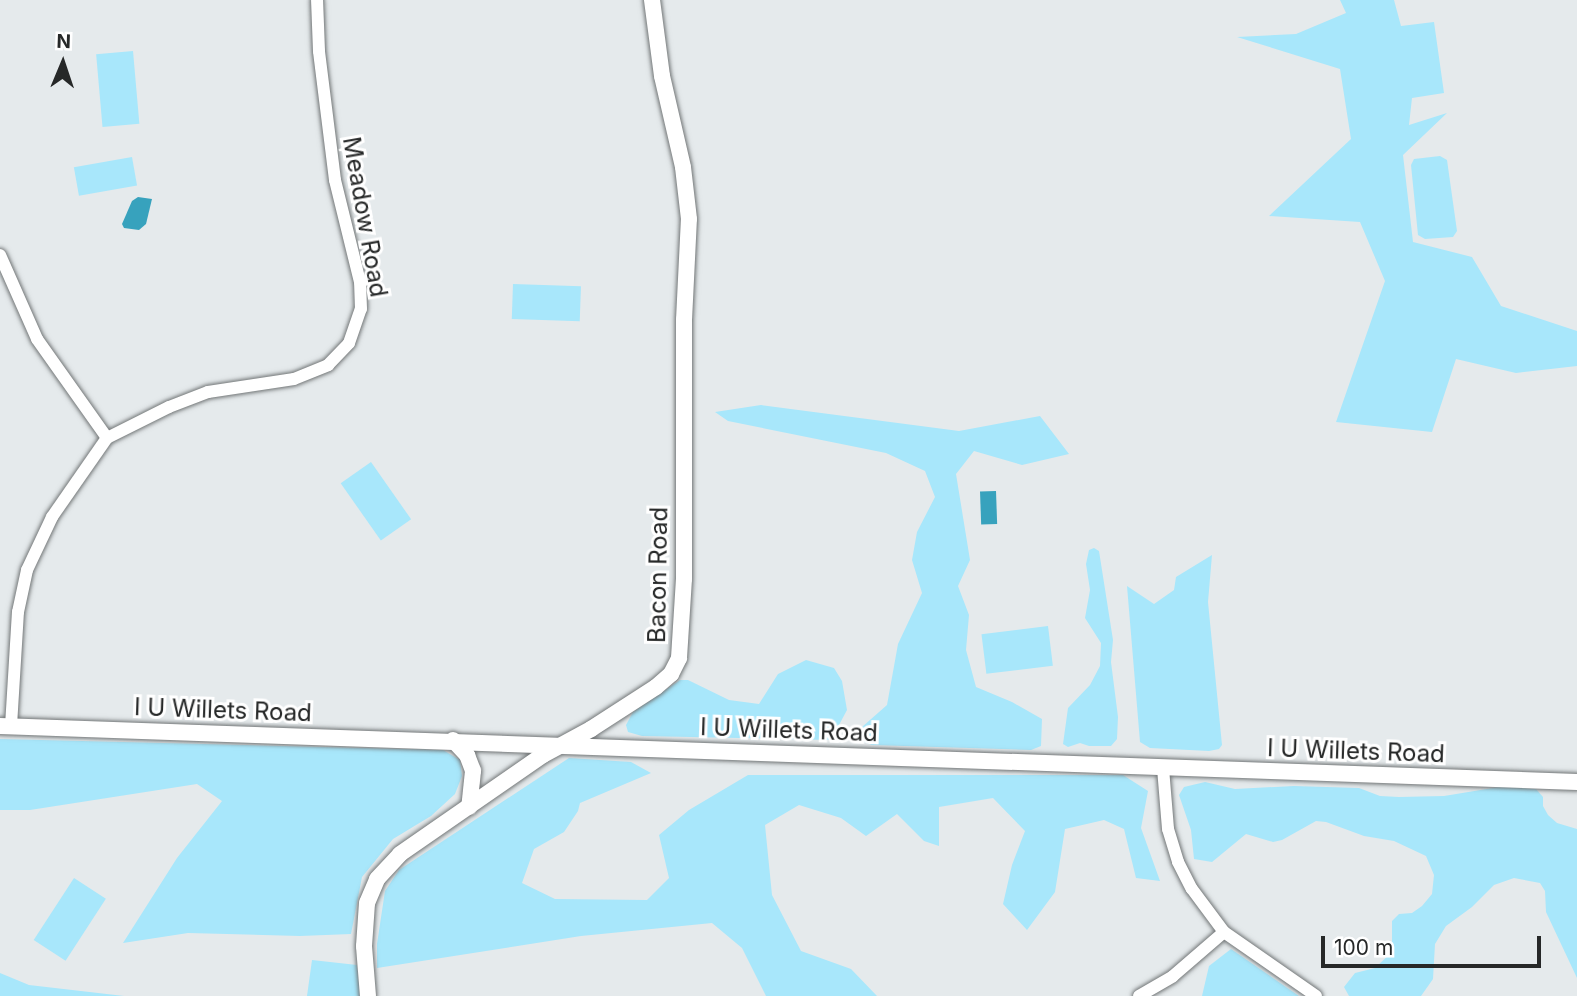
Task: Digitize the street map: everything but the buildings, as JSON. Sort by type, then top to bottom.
[{"type":"street","name":"Meadow Road","points":[[6,726],[18,612],[27,570],[52,517],[107,438],[169,407],[208,392],[313,373],[337,356],[357,328],[361,309],[360,282],[335,180],[319,51],[317,0]]},
{"type":"street","name":"Bacon Road","points":[[368,996],[364,946],[367,903],[377,879],[400,854],[543,755],[565,744],[671,674],[682,642],[682,402],[690,219],[683,167],[663,76],[652,0]]},
{"type":"street","points":[[0,256],[37,339],[107,438]]},
{"type":"street","name":"I U Willets Road","points":[[6,726],[1577,782]]},
{"type":"street","points":[[453,740],[467,755],[473,771],[469,807]]},
{"type":"street","points":[[1163,768],[1168,829],[1178,862],[1205,906],[1224,932],[1316,996]]},
{"type":"street","points":[[1139,996],[1173,976],[1224,932]]},
{"type":"shaded area","points":[[1340,0],[1394,0],[1401,26],[1434,22],[1444,93],[1412,98],[1409,125],[1447,113],[1403,155],[1413,242],[1472,257],[1501,306],[1577,331],[1577,366],[1516,373],[1456,359],[1432,432],[1336,422],[1385,281],[1360,222],[1269,216],[1351,139],[1340,69],[1237,37],[1296,34],[1346,13]]},
{"type":"shaded area","points":[[133,51],[139,124],[103,127],[96,54]]},
{"type":"shaded area","points":[[1440,156],[1447,160],[1457,231],[1453,237],[1425,239],[1418,235],[1411,165],[1414,159]]},
{"type":"shaded area","points":[[132,157],[137,186],[79,196],[74,167]]},
{"type":"shaded area","points":[[138,197],[152,199],[146,224],[139,230],[124,228],[122,224],[132,201]]},
{"type":"shaded area","points":[[513,284],[581,286],[580,321],[512,319]]},
{"type":"shaded area","points":[[761,405],[959,431],[1040,416],[1069,454],[1022,465],[974,451],[956,474],[970,560],[958,586],[969,615],[966,650],[976,687],[1012,702],[1042,719],[1041,746],[1031,750],[872,745],[856,739],[862,727],[887,705],[898,644],[922,593],[912,560],[917,532],[935,497],[925,471],[886,453],[728,421],[715,412]]},
{"type":"shaded area","points":[[371,462],[411,519],[381,541],[341,483]]},
{"type":"shaded area","points":[[996,491],[997,524],[981,525],[980,492]]},
{"type":"shaded area","points":[[1094,548],[1099,551],[1113,640],[1111,662],[1118,717],[1117,739],[1111,746],[1089,746],[1080,743],[1068,747],[1063,744],[1068,708],[1090,685],[1100,666],[1101,643],[1085,618],[1090,590],[1086,564],[1089,550]]},
{"type":"shaded area","points":[[1212,555],[1208,602],[1222,745],[1219,749],[1209,751],[1150,748],[1140,742],[1127,586],[1154,604],[1174,590],[1176,577]]},
{"type":"shaded area","points":[[1048,626],[1053,666],[986,674],[981,634]]},
{"type":"shaded area","points":[[806,660],[834,668],[842,681],[847,710],[831,740],[642,736],[628,732],[626,725],[633,712],[680,680],[688,680],[729,700],[759,704],[778,674]]},
{"type":"shaded area","points":[[0,739],[443,750],[460,760],[462,776],[455,794],[431,816],[393,839],[362,877],[351,934],[300,936],[188,933],[123,943],[177,858],[222,801],[197,784],[30,810],[0,810]]},
{"type":"shaded area","points":[[569,758],[631,762],[651,773],[580,803],[578,811],[564,832],[534,849],[522,883],[555,899],[647,900],[669,878],[659,835],[689,810],[748,775],[1123,775],[1148,791],[1141,828],[1160,881],[1136,878],[1124,829],[1104,820],[1065,829],[1055,892],[1027,930],[1003,904],[1012,865],[1025,831],[993,798],[939,807],[939,846],[924,841],[897,814],[866,836],[841,818],[799,805],[765,825],[772,895],[801,951],[851,969],[877,996],[766,996],[742,948],[712,923],[581,936],[377,968],[377,944],[385,891],[399,870]]},
{"type":"shaded area","points":[[1205,782],[1235,789],[1294,786],[1359,788],[1380,796],[1399,797],[1444,796],[1505,786],[1536,789],[1543,797],[1543,806],[1548,815],[1557,823],[1577,829],[1577,978],[1546,912],[1545,891],[1540,883],[1514,878],[1494,885],[1472,907],[1446,926],[1435,944],[1433,979],[1421,996],[1349,996],[1344,987],[1355,973],[1375,968],[1392,952],[1392,921],[1399,914],[1412,913],[1432,894],[1434,875],[1426,856],[1394,841],[1364,836],[1316,821],[1282,840],[1273,842],[1246,834],[1212,862],[1194,859],[1191,830],[1179,795],[1184,787]]},
{"type":"shaded area","points":[[74,878],[106,899],[66,961],[34,940]]},
{"type":"shaded area","points":[[1231,949],[1299,996],[1202,996],[1209,966]]},
{"type":"shaded area","points":[[312,960],[357,965],[360,996],[307,996]]},
{"type":"shaded area","points":[[0,973],[29,985],[124,996],[0,996]]}]
